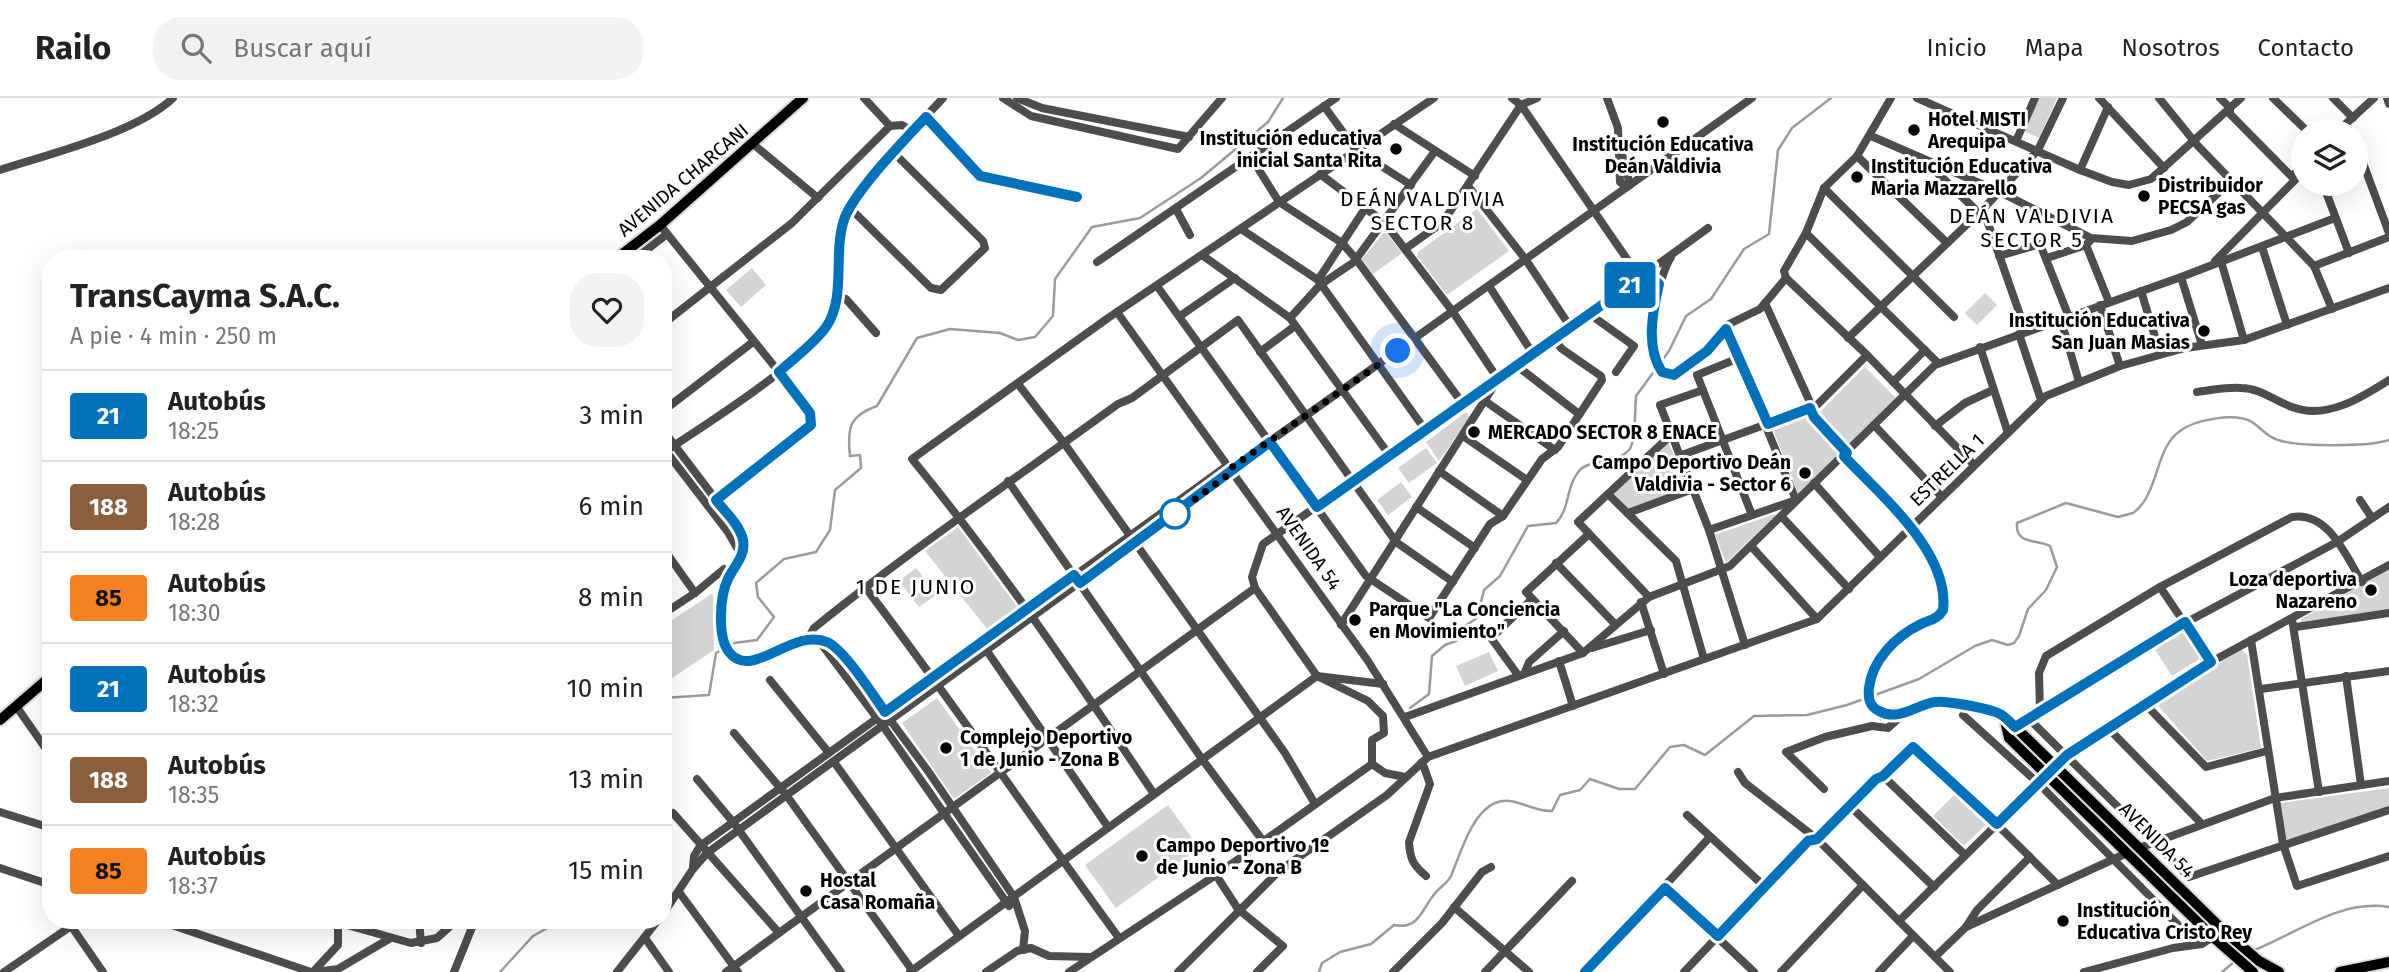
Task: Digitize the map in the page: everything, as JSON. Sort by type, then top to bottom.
[{"type":"main road","name":"AVENIDA CHARCANI","points":[[630,250],[664,229],[803,98]]},
{"type":"main road","points":[[0,720],[42,684]]},
{"type":"main road","name":"AVENIDA 54","points":[[2004,716],[2011,731],[2246,951],[2279,972]]},
{"type":"main road","name":"AVENIDA 54","points":[[2051,768],[2127,853],[2253,972]]},
{"type":"main road","points":[[2340,972],[2389,962]]},
{"type":"street","points":[[0,170],[123,127],[161,108],[173,98]]},
{"type":"street","points":[[864,98],[890,126]]},
{"type":"street","points":[[672,446],[779,372],[825,328],[836,297],[840,231],[850,208],[943,98]]},
{"type":"street","points":[[1003,98],[1031,117],[1178,149],[1222,98]]},
{"type":"street","points":[[1017,98],[1032,106],[1189,137]]},
{"type":"street","points":[[1097,262],[1336,98]]},
{"type":"street","points":[[1154,794],[1028,609],[960,517],[912,459],[1117,312],[1434,98]]},
{"type":"street","points":[[1512,98],[1521,105],[1596,209],[1640,278]]},
{"type":"street","points":[[1405,249],[1443,222],[1521,105],[1537,98]]},
{"type":"street","points":[[1607,98],[1616,116],[1623,174],[1619,182],[1629,186]]},
{"type":"street","points":[[672,902],[707,853],[1080,583],[1224,468],[1231,468],[1270,442],[1752,98]]},
{"type":"street","points":[[1891,98],[1857,156],[1824,188],[1806,233],[1784,271],[1786,278],[1867,355],[1974,465]]},
{"type":"street","points":[[1917,98],[2080,170],[2112,182],[2129,185],[2151,179],[2241,98]]},
{"type":"street","points":[[2016,141],[2035,98]]},
{"type":"street","points":[[1848,338],[1981,211],[2038,150],[2063,98]]},
{"type":"street","points":[[2099,98],[2164,168]]},
{"type":"street","points":[[2159,98],[2196,140],[2198,146],[2314,266],[2332,309]]},
{"type":"street","points":[[2220,98],[2230,108],[2230,114],[2291,175]]},
{"type":"street","points":[[2273,98],[2295,119]]},
{"type":"street","points":[[2333,98],[2347,119]]},
{"type":"street","points":[[2355,119],[2374,98]]},
{"type":"street","points":[[2387,98],[2389,104]]},
{"type":"street","points":[[1325,106],[1356,150],[1411,186]]},
{"type":"street","points":[[2080,170],[2108,107]]},
{"type":"street","points":[[926,117],[980,176],[1077,197]]},
{"type":"street","points":[[1394,124],[1475,176]]},
{"type":"street","points":[[672,317],[818,198],[890,126],[902,125],[913,131]]},
{"type":"street","points":[[1871,136],[2000,192],[2089,242],[2109,302]]},
{"type":"street","points":[[753,144],[818,198]]},
{"type":"street","points":[[1319,283],[1356,259],[1436,151]]},
{"type":"street","points":[[850,208],[931,288],[941,290],[985,248],[983,241],[894,153]]},
{"type":"street","points":[[1857,156],[1947,243]]},
{"type":"street","points":[[1251,157],[1279,202],[1342,243],[1356,259],[1463,404]]},
{"type":"street","points":[[1924,160],[1981,211],[1999,256],[2041,400]]},
{"type":"street","points":[[1320,174],[1385,223],[1453,312],[1498,379]]},
{"type":"street","points":[[1623,174],[1647,174]]},
{"type":"street","points":[[1606,201],[1623,174]]},
{"type":"street","points":[[2314,266],[2389,235],[2368,177]]},
{"type":"street","points":[[2047,258],[2089,242],[2132,241],[2171,230],[2187,222],[2232,180]]},
{"type":"street","points":[[1468,186],[1526,260],[1571,328]]},
{"type":"street","points":[[2217,262],[2291,187]]},
{"type":"street","points":[[1824,188],[1954,317]]},
{"type":"street","points":[[2327,196],[2349,253]]},
{"type":"street","points":[[1290,318],[1319,283],[1366,207]]},
{"type":"street","points":[[1175,209],[1190,235]]},
{"type":"street","points":[[1586,651],[1645,600],[1723,570],[1782,517],[1796,500],[1938,363],[2181,277],[2335,218]]},
{"type":"street","points":[[1372,764],[1372,740],[1384,733],[1383,716],[1368,701],[1317,676],[1255,588],[1251,578],[1263,544],[1593,313],[1708,228]]},
{"type":"street","points":[[644,250],[664,229],[810,413],[811,425],[712,503]]},
{"type":"street","points":[[1241,229],[1319,283],[1426,431]]},
{"type":"street","points":[[1806,233],[1938,363]]},
{"type":"street","points":[[1999,256],[2036,243],[2047,258],[2065,318],[2079,382]]},
{"type":"street","points":[[2262,247],[2287,325]]},
{"type":"street","points":[[1674,252],[1659,284],[1652,320],[1655,353],[1662,372],[1674,375],[1685,369],[1727,325],[1765,303],[1786,278]]},
{"type":"street","points":[[1202,256],[1290,318],[1390,456]]},
{"type":"street","points":[[2217,262],[2244,340]]},
{"type":"street","points":[[1640,278],[1650,277],[1659,284]]},
{"type":"street","points":[[2181,277],[2202,345]]},
{"type":"street","points":[[1180,316],[1235,278]]},
{"type":"street","points":[[1157,286],[1366,576],[1429,618],[1490,524],[1503,516],[1542,459],[1555,450],[1602,378],[1554,340]]},
{"type":"street","points":[[1489,286],[1534,354]]},
{"type":"street","name":"ESTRELLA 1","points":[[1425,759],[1816,619],[2041,400],[2120,366],[2202,345],[2244,340],[2389,288]]},
{"type":"street","points":[[2141,291],[2160,354]]},
{"type":"street","points":[[836,297],[846,299],[876,333]]},
{"type":"street","points":[[1765,303],[1814,417],[1911,528],[1931,556],[1944,601],[1941,614],[1894,643],[1879,659],[1872,672],[1869,696],[1871,704],[1884,713],[1904,713],[1938,701],[1995,711],[2004,716]]},
{"type":"street","points":[[2100,305],[2120,366]]},
{"type":"street","name":"AVENIDA 54","points":[[1117,312],[1164,373],[1383,684],[1405,717],[1425,759]]},
{"type":"street","points":[[1593,313],[1595,318],[1634,346],[1616,372]]},
{"type":"street","points":[[1018,911],[1005,903],[883,726],[813,638],[814,628],[865,587],[1008,481],[1238,320],[1396,542],[1453,582]]},
{"type":"street","points":[[1260,352],[1296,327]]},
{"type":"street","points":[[1726,329],[1768,424],[1796,500]]},
{"type":"street","points":[[672,404],[753,342]]},
{"type":"street","points":[[1980,347],[2008,433]]},
{"type":"street","points":[[1893,382],[1925,350]]},
{"type":"street","points":[[1679,456],[1810,408],[1867,355]]},
{"type":"street","points":[[1739,358],[1699,372],[1703,390],[1752,515]]},
{"type":"street","points":[[1517,366],[1580,414]]},
{"type":"street","points":[[1342,625],[1498,379]]},
{"type":"street","points":[[2197,392],[2242,387],[2265,394],[2294,408],[2314,412],[2341,407],[2389,380]]},
{"type":"street","points":[[1018,384],[1065,443],[1133,538],[1290,761],[1315,804]]},
{"type":"street","points":[[1703,390],[1660,405],[1709,530],[1745,645]]},
{"type":"street","points":[[1936,426],[1965,403],[1993,390]]},
{"type":"street","points":[[1485,401],[1555,450]]},
{"type":"street","points":[[1874,425],[1942,497]]},
{"type":"street","points":[[1664,674],[1645,600],[1578,522],[1671,435]]},
{"type":"street","points":[[1463,436],[1527,480]]},
{"type":"street","points":[[672,440],[742,555],[726,581],[722,624],[727,649],[743,662],[755,661],[813,638],[835,648],[891,720],[1014,897],[1025,931],[1023,950]]},
{"type":"street","points":[[672,457],[712,503]]},
{"type":"street","points":[[1439,471],[1503,516]]},
{"type":"street","points":[[1008,481],[1140,672],[1263,841]]},
{"type":"street","points":[[1814,483],[1880,557]]},
{"type":"street","points":[[1629,513],[1693,489]]},
{"type":"street","points":[[1608,494],[1676,561],[1685,584],[1683,589],[1704,659]]},
{"type":"street","points":[[1709,530],[1796,500]]},
{"type":"street","points":[[2360,500],[2372,518]]},
{"type":"street","points":[[1416,507],[1475,548]]},
{"type":"street","points":[[2011,731],[2185,622],[2337,542],[2389,507]]},
{"type":"street","points":[[1782,517],[1849,589]]},
{"type":"street","points":[[2040,711],[2039,673],[2046,656],[2160,587],[2292,517],[2308,518],[2320,523],[2337,542],[2362,582]]},
{"type":"street","points":[[1586,651],[1526,592],[1589,534]]},
{"type":"street","points":[[693,869],[694,856],[700,846],[1074,575],[1133,538]]},
{"type":"street","points":[[1751,546],[1816,619]]},
{"type":"street","points":[[672,561],[695,593]]},
{"type":"street","points":[[1556,563],[1615,624]]},
{"type":"street","points":[[1899,921],[2067,755],[2211,662],[2251,640],[2294,623],[2389,565]]},
{"type":"street","points":[[672,608],[724,569]]},
{"type":"street","points":[[865,587],[940,685],[1061,861],[1119,938]]},
{"type":"street","points":[[2160,587],[2211,662]]},
{"type":"street","points":[[726,972],[736,969],[779,933],[1255,588]]},
{"type":"street","points":[[1522,674],[1491,638],[1532,599]]},
{"type":"street","points":[[2294,623],[2389,613]]},
{"type":"street","points":[[2294,623],[2319,792]]},
{"type":"street","points":[[1405,717],[1651,630]]},
{"type":"street","points":[[1522,674],[1529,662],[1564,631]]},
{"type":"street","points":[[2251,640],[2261,689],[2267,751],[2283,844],[2297,886],[2389,856]]},
{"type":"street","points":[[987,651],[1108,827]]},
{"type":"street","points":[[1559,661],[1573,706]]},
{"type":"street","points":[[2261,689],[2389,674]]},
{"type":"street","points":[[734,733],[787,796],[911,971],[1317,676],[1383,684]]},
{"type":"street","points":[[2346,677],[2361,785]]},
{"type":"street","points":[[770,680],[829,753]]},
{"type":"street","points":[[2144,703],[2206,767],[2267,751]]},
{"type":"street","points":[[16,706],[42,743]]},
{"type":"street","points":[[1824,789],[1786,752],[1825,737],[1872,726],[1888,727],[1904,713]]},
{"type":"street","points":[[1963,715],[2038,783],[2197,944]]},
{"type":"street","points":[[2028,718],[2189,877],[2389,810]]},
{"type":"street","points":[[2107,727],[2202,824]]},
{"type":"street","points":[[1684,972],[1808,841],[1817,839],[1876,779],[1883,776],[1915,747],[2058,885]]},
{"type":"street","points":[[1178,972],[1238,909],[1279,872],[1387,795],[1425,759]]},
{"type":"street","points":[[1425,759],[1430,784],[1412,833],[1409,852],[1413,864],[1426,876]]},
{"type":"street","points":[[834,762],[959,936]]},
{"type":"street","points":[[1372,764],[1385,773],[1405,777]]},
{"type":"street","points":[[1069,972],[1216,875],[1372,764]]},
{"type":"street","points":[[1738,772],[1745,783],[1817,839],[1950,972]]},
{"type":"street","points":[[1883,776],[1965,855]]},
{"type":"street","points":[[697,779],[733,822],[841,972]]},
{"type":"street","points":[[2139,848],[2275,798],[2389,781]]},
{"type":"street","points":[[1850,806],[1934,887]]},
{"type":"street","points":[[0,812],[42,825]]},
{"type":"street","points":[[673,813],[779,933]]},
{"type":"street","points":[[1687,815],[1765,887]]},
{"type":"street","points":[[1585,972],[1709,838]]},
{"type":"street","points":[[1966,928],[2127,853]]},
{"type":"street","points":[[1935,957],[1966,928],[1977,909],[2029,857]]},
{"type":"street","points":[[1393,972],[1454,907],[1482,872],[1491,867]]},
{"type":"street","points":[[0,869],[42,882]]},
{"type":"street","points":[[1216,875],[1238,909],[1283,946],[1257,972]]},
{"type":"street","points":[[1485,972],[1572,881]]},
{"type":"street","points":[[1781,972],[1863,885]]},
{"type":"street","points":[[1665,888],[1754,972]]},
{"type":"street","points":[[679,892],[736,969]]},
{"type":"street","points":[[1454,907],[1529,972]]},
{"type":"street","points":[[4,972],[62,929]]},
{"type":"street","points":[[73,929],[103,972]]},
{"type":"street","points":[[184,929],[313,972],[338,969],[389,939]]},
{"type":"street","points":[[313,972],[338,945],[338,929]]},
{"type":"street","points":[[359,929],[389,939],[421,943],[437,938],[447,929]]},
{"type":"street","points":[[420,929],[421,943]]},
{"type":"street","points":[[454,972],[471,929]]},
{"type":"street","points":[[617,972],[652,929]]},
{"type":"street","points":[[1879,972],[1913,936]]},
{"type":"street","points":[[2084,972],[2197,944],[2213,937]]},
{"type":"street","points":[[645,938],[669,972]]},
{"type":"street","points":[[986,972],[1031,948],[1049,956],[1092,957]]},
{"type":"shaded area","points":[[2039,98],[2057,98],[2039,138],[2024,131]]},
{"type":"shaded area","points":[[1477,209],[1509,251],[1447,295],[1417,256],[1418,252]]},
{"type":"shaded area","points":[[1385,231],[1402,253],[1373,274],[1362,259]]},
{"type":"shaded area","points":[[752,268],[766,285],[741,307],[726,290]]},
{"type":"shaded area","points":[[1985,293],[1997,305],[1977,325],[1965,313]]},
{"type":"shaded area","points":[[1865,367],[1896,398],[1847,446],[1817,415]]},
{"type":"shaded area","points":[[1466,412],[1470,417],[1439,461],[1426,442]]},
{"type":"shaded area","name":"Campo Deportivo Deán Valdivia - Sector 6","points":[[1808,413],[1841,453],[1798,493],[1772,427]]},
{"type":"shaded area","points":[[1668,442],[1688,487],[1628,509],[1614,494]]},
{"type":"shaded area","points":[[1426,448],[1437,463],[1409,483],[1398,468]]},
{"type":"shaded area","points":[[1401,482],[1412,497],[1388,515],[1377,500]]},
{"type":"shaded area","points":[[1776,515],[1726,563],[1715,535]]},
{"type":"shaded area","points":[[958,527],[1018,608],[988,630],[925,551]]},
{"type":"shaded area","points":[[916,568],[937,594],[919,607],[899,581]]},
{"type":"shaded area","name":"Loza deportiva Nazareno","points":[[2389,569],[2389,610],[2301,622],[2301,619]]},
{"type":"shaded area","points":[[713,593],[714,650],[672,678],[672,620]]},
{"type":"shaded area","points":[[2184,630],[2201,658],[2172,676],[2154,648]]},
{"type":"shaded area","points":[[2241,650],[2247,654],[2261,748],[2207,761],[2154,701]]},
{"type":"shaded area","points":[[1489,652],[1498,671],[1465,686],[1456,666]]},
{"type":"shaded area","name":"Complejo Deportivo 1 de Junio - Zona B","points":[[937,698],[991,773],[954,799],[902,723]]},
{"type":"shaded area","points":[[2389,788],[2389,808],[2288,840],[2285,838],[2280,803]]},
{"type":"shaded area","points":[[1956,793],[1987,823],[1964,846],[1933,816]]},
{"type":"shaded area","name":"Campo Deportivo 1º de Junio - Zona B","points":[[1168,805],[1199,848],[1116,908],[1085,865]]},
{"type":"waterway","points":[[672,697],[709,695],[716,653],[734,643],[757,640],[774,617],[758,597],[756,583],[784,559],[816,552],[830,530],[835,490],[861,468],[860,455],[850,456],[849,438],[852,424],[861,414],[877,406],[917,338],[950,329],[1000,333],[1018,340],[1035,337],[1053,316],[1055,279],[1092,227],[1140,218],[1201,178],[1268,122],[1283,98]]},
{"type":"waterway","points":[[1410,708],[1429,694],[1432,656],[1445,645],[1456,641],[1465,626],[1477,618],[1484,590],[1500,576],[1528,526],[1556,523],[1564,511],[1572,483],[1579,471],[1590,464],[1617,458],[1630,449],[1634,437],[1636,396],[1669,351],[1686,316],[1711,299],[1744,249],[1769,234],[1778,150],[1792,128],[1831,98]]},
{"type":"waterway","points":[[1319,972],[1322,963],[1340,952],[1371,944],[1394,925],[1409,925],[1414,922],[1451,876],[1473,825],[1480,815],[1495,803],[1509,801],[1552,811],[1560,795],[1580,790],[1590,779],[1619,789],[1635,789],[1670,747],[1684,745],[1705,755],[1754,716],[1807,715],[1847,705],[1919,679],[1975,646],[1992,640],[2008,645],[2014,643],[2028,609],[2046,590],[2057,567],[2050,546],[2023,538],[2019,535],[2017,523],[2066,503],[2118,517],[2133,513],[2148,494],[2165,449],[2186,427],[2215,419],[2236,418],[2252,422],[2271,437],[2288,442],[2350,445],[2389,440]]},
{"type":"waterway","points":[[2252,951],[2336,913],[2353,908],[2389,907]]},
{"type":"waterway","points":[[500,972],[533,936],[546,929]]},
{"type":"waterway","points":[[2222,972],[2234,962]]},
{"type":"bus line","name":"21","points":[[1077,197],[993,181],[980,176],[926,117],[850,208],[840,231],[836,297],[830,319],[802,352],[779,372],[810,413],[811,425],[716,500],[739,530],[743,542],[742,555],[726,581],[724,596],[722,638],[729,653],[743,662],[755,661],[809,637],[828,642],[885,712],[1074,575],[1080,583],[1229,474],[1231,468],[1270,442],[1317,507],[1605,302],[1640,278],[1650,277],[1659,284],[1652,320],[1655,353],[1662,372],[1674,375],[1685,369],[1707,351],[1726,329],[1768,424],[1810,408],[1814,417],[1847,453],[1844,456],[1911,528],[1931,556],[1942,588],[1943,610],[1934,619],[1918,625],[1894,643],[1879,659],[1872,672],[1869,696],[1871,704],[1879,711],[1904,713],[1938,701],[1995,711],[2015,727],[2185,622],[2211,662],[2107,727],[2055,764],[1997,824],[1913,747],[1883,776],[1878,777],[1817,839],[1808,841],[1718,936],[1665,888],[1585,972]]},
{"type":"place","name":"Institución Educativa Deán Valdivia","points":[[1663,122]]},
{"type":"place","name":"Hotel MISTI Arequipa","points":[[1914,130]]},
{"type":"place","name":"Institución educativa inicial Santa Rita","points":[[1396,149]]},
{"type":"place","name":"Institución Educativa Maria Mazzarello","points":[[1857,177]]},
{"type":"place","name":"Distribuidor PECSA gas","points":[[2144,196]]},
{"type":"place","name":"Institución Educativa San Juan Masias","points":[[2204,331]]},
{"type":"place","name":"MERCADO SECTOR 8 ENACE","points":[[1474,432]]},
{"type":"place","name":"Campo Deportivo Deán Valdivia - Sector 6","points":[[1805,473]]},
{"type":"place","name":"Loza deportiva Nazareno","points":[[2371,590]]},
{"type":"place","name":"Parque \"La Conciencia en Movimiento\"","points":[[1355,620]]},
{"type":"place","name":"Complejo Deportivo 1 de Junio - Zona B","points":[[946,748]]},
{"type":"place","name":"Campo Deportivo 1º de Junio - Zona B","points":[[1142,856]]},
{"type":"place","name":"Hostal Casa Romaña","points":[[806,891]]},
{"type":"place","name":"Institución Educativa Cristo Rey","points":[[2063,921]]},
{"type":"district","name":"DEÁN VALDIVIA SECTOR 8","points":[[1423,211]]},
{"type":"district","name":"DEÁN VALDIVIA SECTOR 5","points":[[2032,228]]},
{"type":"district","name":"1 DE JUNIO","points":[[916,587]]},
{"type":"route","points":[[1175,514],[1229,474],[1231,468],[1398,351]]}]
